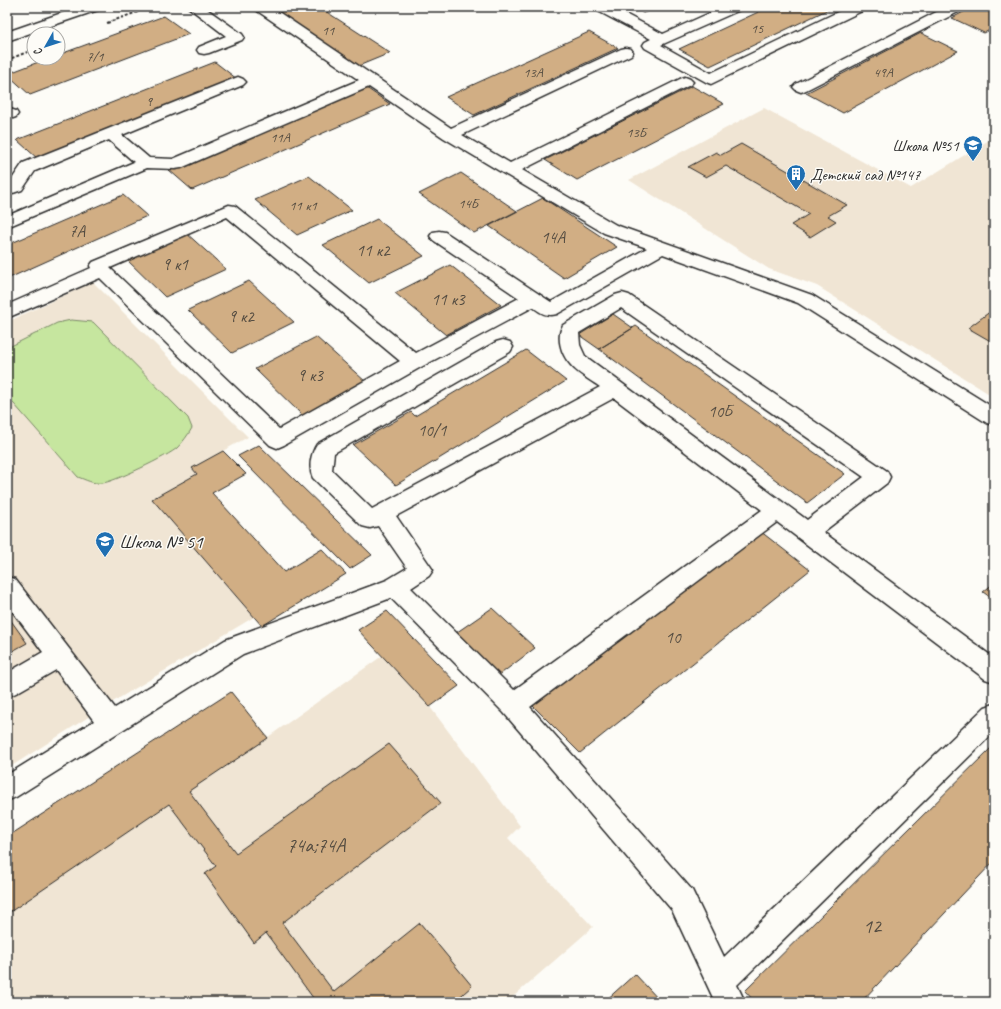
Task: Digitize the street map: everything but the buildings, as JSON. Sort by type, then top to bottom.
[{"type":"street","points":[[7,37],[93,7]]},
{"type":"street","points":[[195,7],[237,37],[204,50]]},
{"type":"street","points":[[261,7],[450,135],[610,229],[805,299],[994,418]]},
{"type":"street","points":[[601,7],[663,40]]},
{"type":"street","points":[[735,7],[650,45],[711,79],[859,7]]},
{"type":"street","points":[[927,23],[929,7]]},
{"type":"street","points":[[801,87],[957,7]]},
{"type":"street","points":[[450,135],[626,52]]},
{"type":"street","points":[[7,222],[145,163],[175,164],[370,81]]},
{"type":"street","points":[[7,190],[16,186],[30,167],[238,82]]},
{"type":"street","points":[[509,170],[685,82]]},
{"type":"street","points":[[111,134],[145,163]]},
{"type":"street","points":[[414,362],[229,210],[99,266],[277,440],[414,362],[533,299]]},
{"type":"street","points":[[439,236],[550,310],[661,248]]},
{"type":"street","points":[[7,312],[102,270]]},
{"type":"street","points":[[808,532],[879,477],[622,299],[570,330],[568,340],[577,360],[994,672]]},
{"type":"street","points":[[503,347],[324,449],[321,472],[370,520],[615,388]]},
{"type":"street","points":[[513,705],[777,510]]},
{"type":"street","points":[[7,789],[234,647],[394,587],[421,570],[382,514]]},
{"type":"street","points":[[7,586],[111,723]]},
{"type":"street","points":[[394,587],[513,705],[682,900],[725,992],[994,715]]},
{"type":"street","points":[[7,686],[60,655]]},
{"type":"path","points":[[7,60],[26,53]]},
{"type":"shaded area","points":[[764,108],[911,188],[994,137],[994,397],[817,286],[769,269],[629,180]]},
{"type":"shaded area","name":"Школа № 51","points":[[93,282],[248,437],[192,468],[197,474],[152,499],[254,617],[101,709],[7,769],[7,322]]},
{"type":"shaded area","points":[[382,656],[430,707],[520,826],[508,838],[593,927],[507,1002],[7,1002],[7,837],[231,692],[268,737]]},
{"type":"green space","points":[[71,320],[93,322],[188,418],[192,428],[177,448],[172,452],[117,479],[102,483],[90,482],[78,477],[7,396],[7,348],[57,323]]},
{"type":"place","name":"Школа №51","points":[[973,162]]},
{"type":"place","name":"Детский сад №147","points":[[796,191]]},
{"type":"place","name":"Школа № 51","points":[[105,558]]}]
